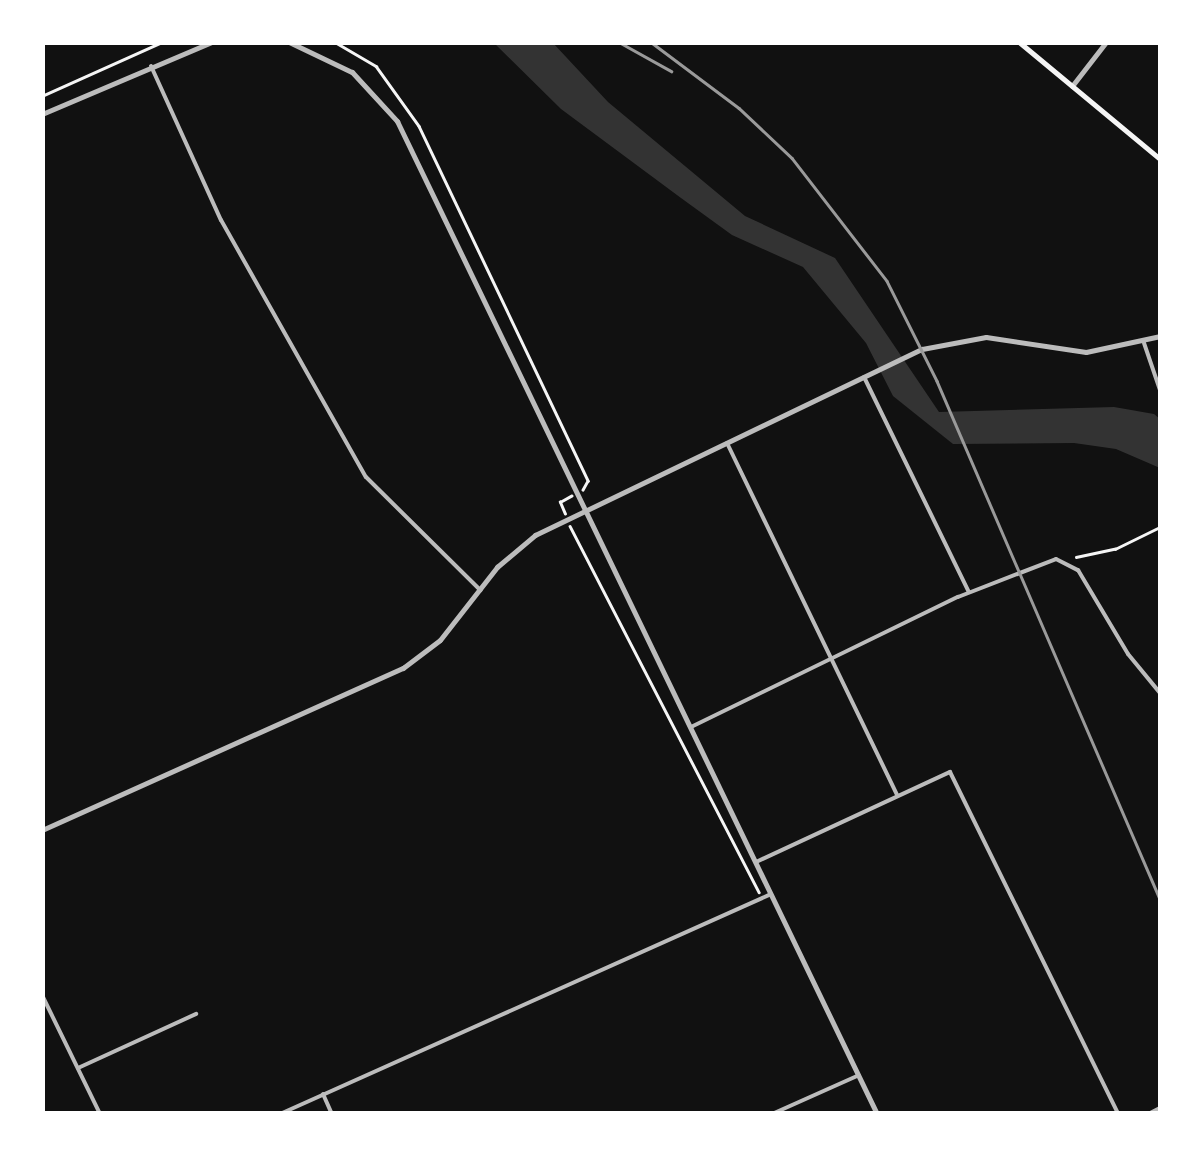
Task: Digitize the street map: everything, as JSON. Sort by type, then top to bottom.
[{"type":"main road","points":[[1018,42],[1160,159]]},
{"type":"street","points":[[42,114],[212,42]]},
{"type":"street","points":[[289,42],[328,57],[370,87],[397,122],[878,1114]]},
{"type":"street","points":[[1072,86],[1106,42]]},
{"type":"street","points":[[151,65],[220,220],[366,476],[480,590]]},
{"type":"street","points":[[42,830],[404,667],[440,640],[520,546],[583,510],[903,358],[974,337],[1073,352],[1144,343],[1160,336]]},
{"type":"street","points":[[1144,343],[1160,390]]},
{"type":"street","points":[[864,377],[969,592]]},
{"type":"street","points":[[726,442],[897,794]]},
{"type":"street","points":[[691,727],[969,592],[1047,560],[1072,564],[1160,694]]},
{"type":"street","points":[[756,862],[947,772],[964,795],[1118,1114]]},
{"type":"street","points":[[280,1114],[772,894]]},
{"type":"street","points":[[42,995],[100,1114]]},
{"type":"street","points":[[78,1068],[196,1014]]},
{"type":"street","points":[[772,1114],[859,1074]]},
{"type":"street","points":[[323,1094],[332,1114]]},
{"type":"street","points":[[1148,1114],[1160,1108]]},
{"type":"path","points":[[42,96],[162,42]]},
{"type":"path","points":[[335,42],[376,66],[408,106],[586,489]]},
{"type":"path","points":[[562,507],[564,500]]},
{"type":"path","points":[[1076,557],[1115,549],[1160,528]]},
{"type":"path","points":[[572,530],[678,743],[757,889]]},
{"type":"path","points":[[678,743],[686,740]]},
{"type":"shaded area","points":[[494,43],[553,43],[608,102],[745,216],[835,258],[939,412],[1114,407],[1154,414],[1160,419],[1160,468],[1116,449],[1074,443],[953,444],[893,396],[866,343],[803,267],[732,235],[561,109]]},
{"type":"railway","points":[[619,42],[671,71]]},
{"type":"railway","points":[[651,42],[739,108],[792,158],[887,281],[937,381],[1160,899]]}]
